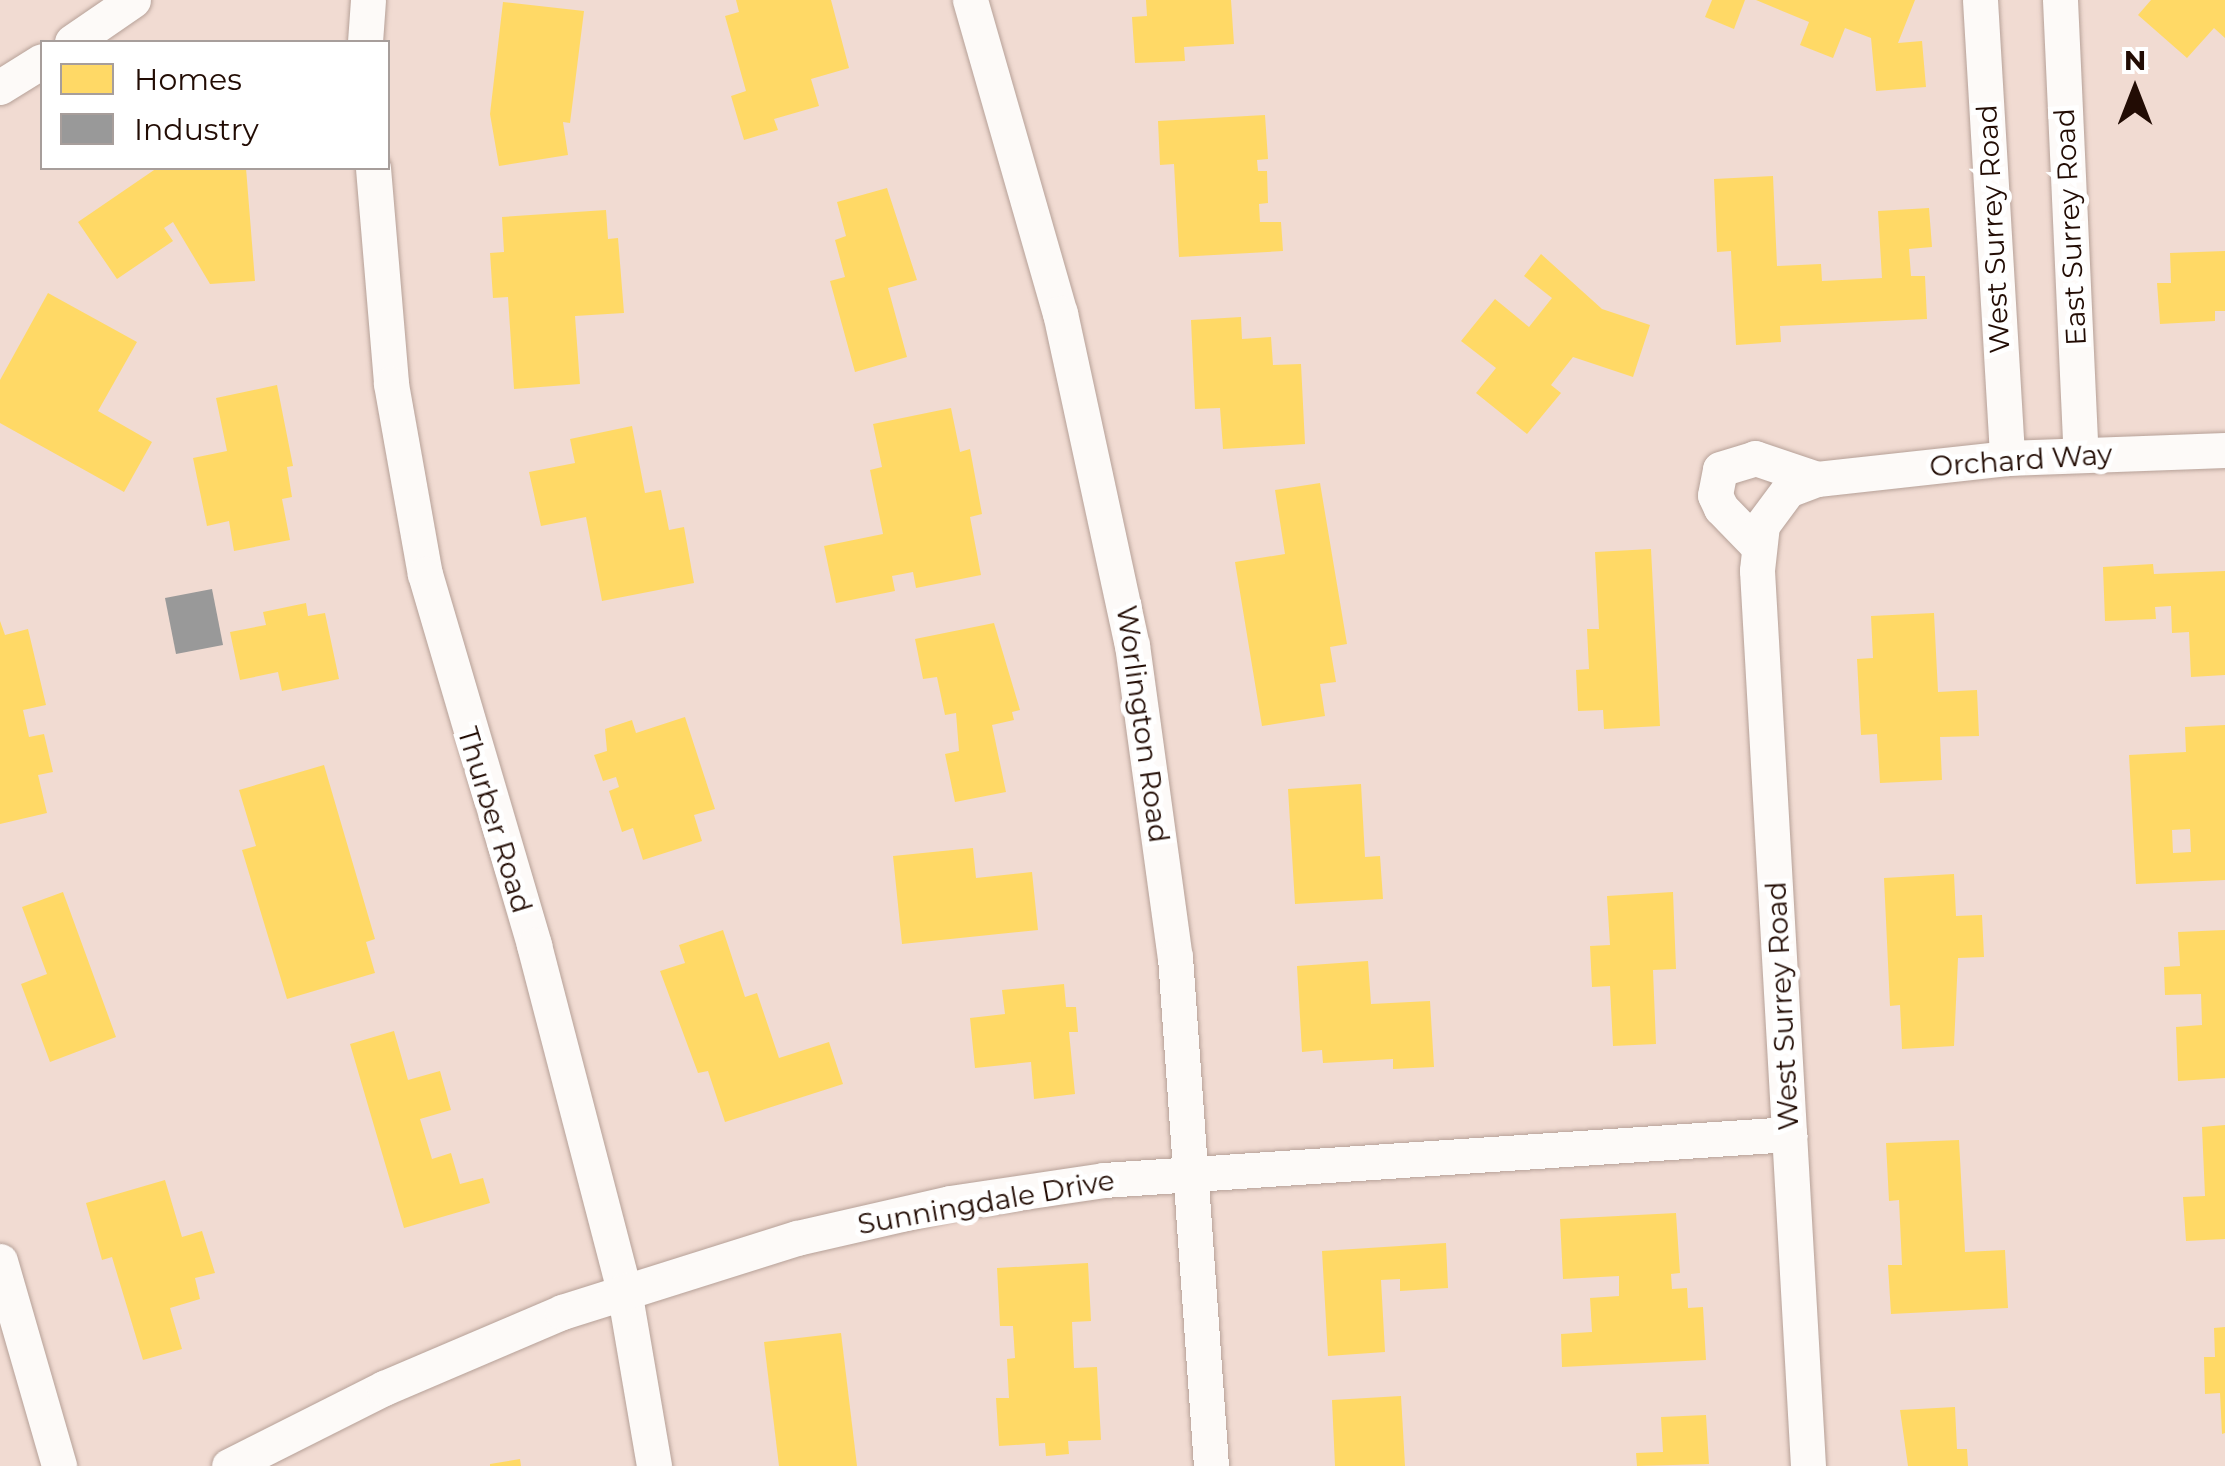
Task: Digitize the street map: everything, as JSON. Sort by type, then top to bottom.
[{"type":"street","points":[[75,40],[133,0]]},
{"type":"street","points":[[365,40],[368,0]]},
{"type":"street","name":"Worlington Road","points":[[970,0],[1060,313],[1115,543],[1173,937],[1196,1172],[1212,1466]]},
{"type":"street","name":"West Surrey Road","points":[[1980,0],[2007,458]]},
{"type":"street","name":"East Surrey Road","points":[[2060,0],[2081,454]]},
{"type":"street","points":[[0,87],[40,62]]},
{"type":"street","name":"Thurber Road","points":[[373,170],[391,384],[425,574],[534,945],[624,1290],[654,1466]]},
{"type":"street","name":"Orchard Way","points":[[1772,504],[1817,479],[2007,458],[2225,450]]},
{"type":"street","name":"Orchard Way","points":[[1758,546],[1721,508],[1715,495],[1720,469],[1755,458],[1817,479]]},
{"type":"street","name":"West Surrey Road","points":[[1772,504],[1758,546],[1808,1466]]},
{"type":"street","name":"Sunningdale Drive","points":[[229,1466],[384,1388],[624,1290],[797,1238],[950,1203],[1196,1172],[1789,1134]]},
{"type":"street","points":[[0,1261],[59,1466]]},
{"type":"building: Homes","points":[[736,0],[831,0],[849,68],[811,79],[819,106],[774,119],[778,130],[744,140],[731,96],[746,91],[725,16],[739,12]]},
{"type":"building: Homes","points":[[1146,0],[1231,0],[1234,44],[1184,47],[1185,61],[1135,63],[1132,17],[1147,16]]},
{"type":"building: Homes","points":[[1712,0],[1745,0],[1734,29],[1705,17]]},
{"type":"building: Homes","points":[[1756,0],[1915,0],[1898,43],[1922,41],[1926,87],[1876,91],[1871,38],[1845,28],[1833,58],[1800,45],[1809,22]]},
{"type":"building: Homes","points":[[2151,0],[2225,0],[2225,38],[2214,28],[2187,58],[2138,15]]},
{"type":"building: Homes","points":[[503,2],[584,11],[570,123],[563,122],[568,155],[499,166],[490,114]]},
{"type":"building: Homes","points":[[1265,115],[1268,159],[1257,160],[1258,171],[1267,171],[1268,203],[1259,204],[1260,222],[1281,222],[1283,251],[1179,257],[1174,164],[1160,165],[1158,121]]},
{"type":"building: Homes","points":[[154,170],[246,170],[255,281],[210,284],[173,222],[164,228],[173,241],[117,279],[78,222]]},
{"type":"building: Homes","points":[[1773,176],[1777,266],[1821,264],[1822,281],[1882,278],[1878,211],[1929,208],[1932,247],[1909,249],[1911,276],[1925,276],[1927,319],[1780,326],[1781,342],[1736,345],[1731,251],[1717,252],[1714,179]]},
{"type":"building: Homes","points":[[887,188],[917,280],[888,288],[907,357],[855,372],[830,281],[845,277],[835,240],[846,236],[837,202]]},
{"type":"building: Homes","points":[[606,210],[608,239],[618,238],[624,313],[575,316],[580,384],[514,389],[508,297],[493,298],[490,253],[504,252],[502,217]]},
{"type":"building: Homes","points":[[2225,251],[2225,311],[2215,311],[2215,321],[2160,324],[2157,283],[2171,283],[2170,253]]},
{"type":"building: Homes","points":[[1541,254],[1602,309],[1650,325],[1633,377],[1573,357],[1551,385],[1561,393],[1527,434],[1476,393],[1496,368],[1461,341],[1495,299],[1529,327],[1552,298],[1524,276]]},
{"type":"building: Homes","points":[[48,293],[137,342],[98,411],[152,442],[124,492],[0,423],[0,380]]},
{"type":"building: Homes","points":[[1241,317],[1242,339],[1271,337],[1273,365],[1301,364],[1305,444],[1223,449],[1220,408],[1195,409],[1191,320]]},
{"type":"building: Homes","points":[[277,385],[293,466],[287,467],[292,497],[282,499],[290,540],[234,551],[229,521],[207,526],[193,458],[227,451],[216,398]]},
{"type":"building: Homes","points":[[951,408],[960,452],[970,449],[982,514],[970,517],[981,575],[916,588],[913,572],[892,576],[895,591],[836,603],[824,546],[883,534],[870,470],[882,467],[873,424]]},
{"type":"building: Homes","points":[[632,426],[645,493],[661,490],[669,530],[684,527],[694,583],[602,601],[586,517],[541,526],[529,472],[575,463],[570,439]]},
{"type":"building: Homes","points":[[1320,483],[1347,644],[1330,647],[1336,682],[1320,684],[1325,716],[1262,726],[1235,562],[1285,554],[1275,490]]},
{"type":"building: Homes","points":[[1651,549],[1660,726],[1604,729],[1603,710],[1578,711],[1576,670],[1589,669],[1587,629],[1599,629],[1595,552]]},
{"type":"building: Homes","points":[[2153,564],[2154,574],[2225,571],[2225,675],[2191,677],[2189,632],[2172,633],[2171,606],[2155,607],[2156,619],[2105,621],[2103,567]]},
{"type":"building: Homes","points":[[306,603],[308,616],[325,613],[339,679],[282,691],[278,672],[240,680],[230,632],[266,625],[263,612]]},
{"type":"building: Homes","points":[[1934,613],[1938,692],[1977,690],[1979,736],[1940,737],[1942,780],[1880,783],[1877,734],[1861,735],[1857,659],[1873,658],[1871,616]]},
{"type":"building: Homes","points":[[0,621],[5,635],[28,629],[46,705],[23,710],[29,737],[44,734],[53,772],[38,775],[47,813],[0,824]]},
{"type":"building: Homes","points":[[994,623],[1020,710],[1012,712],[1014,720],[992,725],[1006,792],[955,802],[945,754],[959,751],[956,713],[945,715],[937,677],[923,679],[915,639]]},
{"type":"building: Homes","points":[[685,717],[715,809],[694,815],[702,841],[643,860],[633,828],[622,832],[609,791],[619,787],[616,777],[603,781],[594,755],[607,751],[605,729],[632,720],[636,733]]},
{"type":"building: Homes","points":[[2225,725],[2225,880],[2136,884],[2129,755],[2186,752],[2185,727]],"holes":[[[2190,829],[2191,852],[2173,853],[2172,830]]]},
{"type":"building: Homes","points":[[324,765],[375,939],[366,942],[375,973],[287,999],[242,850],[256,846],[239,790]]},
{"type":"building: Homes","points":[[1361,784],[1365,857],[1380,856],[1383,899],[1295,904],[1288,789]]},
{"type":"building: Homes","points":[[973,848],[976,878],[1032,872],[1038,930],[902,944],[893,856]]},
{"type":"building: Homes","points":[[1954,874],[1956,916],[1982,915],[1984,957],[1958,958],[1954,1046],[1902,1049],[1900,1005],[1890,1006],[1884,878]]},
{"type":"building: Homes","points":[[63,892],[116,1037],[50,1062],[21,984],[47,974],[22,907]]},
{"type":"building: Homes","points":[[1673,892],[1676,969],[1653,970],[1656,1044],[1613,1046],[1610,986],[1592,987],[1590,946],[1610,945],[1607,896]]},
{"type":"building: Homes","points":[[723,930],[745,997],[757,993],[779,1058],[829,1042],[843,1084],[725,1122],[708,1071],[698,1073],[660,971],[685,963],[679,945]]},
{"type":"building: Homes","points":[[2225,930],[2225,1078],[2178,1081],[2176,1027],[2202,1025],[2201,994],[2165,995],[2164,967],[2180,966],[2178,932]]},
{"type":"building: Homes","points":[[1368,961],[1371,1004],[1430,1001],[1434,1067],[1393,1069],[1393,1059],[1323,1063],[1322,1050],[1302,1052],[1297,966]]},
{"type":"building: Homes","points":[[1064,984],[1066,1007],[1076,1007],[1078,1032],[1069,1032],[1075,1094],[1034,1099],[1031,1062],[975,1068],[970,1018],[1005,1014],[1002,990]]},
{"type":"building: Homes","points":[[394,1031],[408,1080],[440,1071],[451,1110],[420,1119],[432,1159],[451,1153],[460,1184],[483,1178],[490,1203],[404,1228],[350,1044]]},
{"type":"building: Homes","points":[[2225,1125],[2225,1239],[2186,1241],[2183,1197],[2205,1196],[2202,1127]]},
{"type":"building: Homes","points":[[1959,1140],[1965,1252],[2005,1250],[2008,1308],[1891,1314],[1888,1265],[1902,1265],[1899,1200],[1889,1201],[1886,1143]]},
{"type":"building: Homes","points":[[165,1180],[182,1237],[202,1231],[215,1273],[195,1278],[200,1299],[170,1308],[182,1349],[143,1360],[112,1257],[102,1260],[86,1203]]},
{"type":"building: Homes","points":[[1676,1213],[1680,1273],[1671,1274],[1672,1289],[1687,1288],[1688,1308],[1703,1307],[1706,1360],[1562,1367],[1561,1334],[1592,1332],[1590,1298],[1619,1296],[1619,1276],[1563,1279],[1560,1219]]},
{"type":"building: Homes","points":[[1446,1243],[1448,1288],[1400,1291],[1400,1279],[1381,1280],[1385,1352],[1328,1356],[1322,1251]]},
{"type":"building: Homes","points":[[1088,1263],[1091,1321],[1072,1322],[1074,1368],[1097,1367],[1101,1440],[1068,1441],[1069,1454],[1046,1456],[1045,1443],[999,1446],[996,1398],[1009,1398],[1007,1359],[1015,1358],[1013,1326],[1000,1326],[997,1268]]},
{"type":"building: Homes","points":[[2225,1327],[2222,1434],[2220,1393],[2205,1394],[2204,1357],[2215,1357],[2214,1328]]},
{"type":"building: Homes","points":[[841,1333],[857,1466],[779,1466],[764,1342]]},
{"type":"building: Homes","points":[[1401,1396],[1405,1466],[1335,1466],[1332,1400]]},
{"type":"building: Homes","points":[[1955,1407],[1957,1449],[1967,1449],[1968,1466],[1908,1466],[1900,1410]]},
{"type":"building: Homes","points":[[1706,1415],[1709,1464],[1637,1466],[1636,1453],[1663,1452],[1661,1417]]},
{"type":"building: Homes","points":[[520,1459],[521,1466],[490,1466],[490,1464]]},
{"type":"building: Industry","points":[[212,589],[223,645],[176,654],[165,598]]}]
